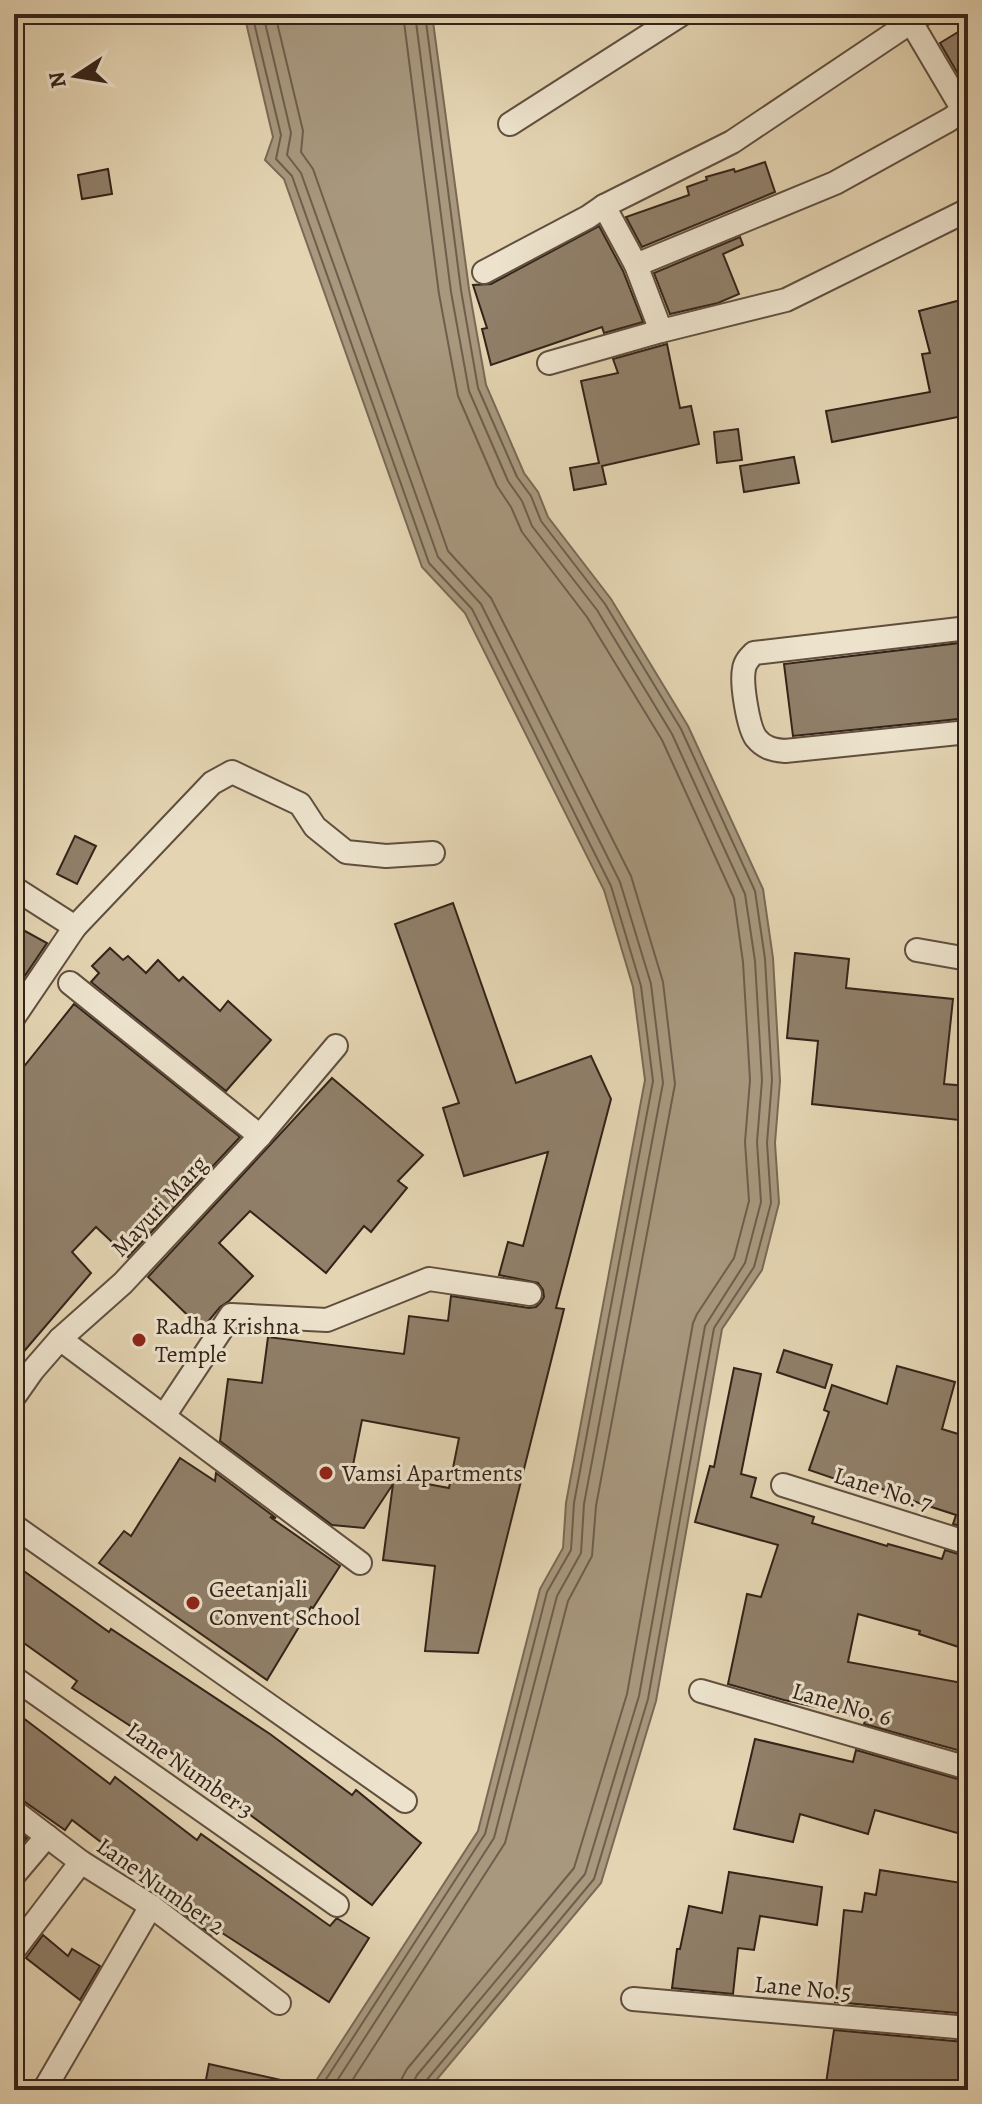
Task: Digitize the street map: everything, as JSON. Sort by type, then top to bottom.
[{"type":"street","points":[[510,124],[682,14]]},
{"type":"street","points":[[484,272],[604,206],[732,142],[917,18],[966,109],[835,183],[636,265]]},
{"type":"street","points":[[604,206],[636,265],[661,331]]},
{"type":"street","points":[[549,363],[786,300],[968,210]]},
{"type":"street","points":[[968,628],[754,653],[747,659],[743,672],[750,727],[768,749],[785,751],[968,732]]},
{"type":"street","points":[[14,1017],[75,927],[212,783],[232,772],[300,804],[315,827],[346,852],[386,856],[433,853]]},
{"type":"street","points":[[14,888],[75,927]]},
{"type":"street","points":[[917,950],[968,959]]},
{"type":"street","points":[[70,983],[260,1136]]},
{"type":"street","name":"Mayuri Marg","points":[[14,1397],[60,1339],[123,1283],[260,1136],[336,1046]]},
{"type":"street","points":[[164,1416],[231,1315],[327,1320],[429,1279],[530,1294]]},
{"type":"street","points":[[60,1339],[360,1563]]},
{"type":"street","name":"Lane No. 7","points":[[783,1485],[968,1543]]},
{"type":"street","points":[[14,1526],[405,1801]]},
{"type":"street","name":"Lane Number 3","points":[[14,1678],[337,1905]]},
{"type":"street","name":"Lane No. 6","points":[[701,1691],[968,1768]]},
{"type":"street","name":"Lane Number 2","points":[[14,1811],[81,1862],[151,1906],[279,2003]]},
{"type":"street","points":[[14,1875],[47,1836]]},
{"type":"street","points":[[14,1950],[81,1862]]},
{"type":"street","points":[[45,2089],[151,1906]]},
{"type":"street","name":"Lane No.5","points":[[633,1999],[968,2028]]},
{"type":"water","points":[[244,14],[432,14],[469,289],[486,385],[524,473],[538,492],[548,517],[611,599],[688,726],[763,889],[773,958],[780,1081],[775,1143],[779,1203],[762,1270],[722,1329],[656,1701],[601,1883],[428,2090],[310,2090],[478,1831],[540,1589],[563,1548],[566,1503],[645,1080],[633,987],[604,890],[465,613],[422,567],[284,179],[265,160],[273,137]]},
{"type":"building","points":[[968,26],[968,91],[940,43]]},
{"type":"building","points":[[765,162],[775,192],[642,247],[626,217],[689,195],[687,187],[707,180],[706,177]]},
{"type":"building","points":[[108,169],[112,194],[82,199],[78,175]]},
{"type":"building","points":[[599,226],[623,271],[643,322],[604,333],[602,327],[491,365],[482,329],[487,328],[473,285],[491,284]]},
{"type":"building","points":[[740,237],[743,245],[723,254],[739,294],[718,303],[670,314],[654,273]]},
{"type":"building","points":[[968,298],[968,415],[832,442],[826,411],[930,392],[922,354],[930,353],[919,311]]},
{"type":"building","points":[[667,344],[680,408],[691,406],[699,444],[602,466],[606,484],[574,490],[570,468],[599,463],[581,381],[618,373],[613,359]]},
{"type":"building","points":[[738,429],[742,460],[717,463],[714,432]]},
{"type":"building","points":[[794,457],[799,483],[744,492],[740,466]]},
{"type":"building","points":[[968,642],[968,718],[793,736],[784,664]]},
{"type":"building","points":[[75,836],[96,846],[77,884],[57,874]]},
{"type":"building","name":"Vamsi Apartments","points":[[453,903],[516,1083],[591,1056],[611,1099],[556,1308],[564,1309],[478,1653],[425,1651],[435,1566],[383,1560],[393,1484],[364,1528],[332,1525],[220,1441],[228,1379],[262,1383],[268,1337],[404,1354],[409,1316],[448,1321],[451,1296],[529,1308],[536,1307],[544,1297],[538,1283],[499,1275],[508,1242],[523,1246],[548,1152],[464,1176],[443,1108],[459,1103],[395,924]],"holes":[[[362,1420],[459,1438],[449,1488],[352,1470]]]},
{"type":"building","points":[[14,925],[47,943],[14,992]]},
{"type":"building","points":[[110,948],[123,960],[128,956],[146,973],[158,960],[179,981],[183,977],[220,1011],[228,1001],[271,1040],[226,1091],[91,982],[99,973],[92,966]]},
{"type":"building","points":[[795,953],[849,959],[846,988],[953,999],[944,1084],[968,1086],[968,1121],[812,1104],[818,1041],[787,1038]]},
{"type":"building","points":[[74,1004],[240,1137],[128,1257],[96,1227],[72,1252],[91,1273],[14,1363],[14,1079]]},
{"type":"building","points":[[332,1078],[423,1155],[398,1181],[407,1188],[371,1232],[364,1226],[326,1273],[250,1211],[219,1243],[253,1276],[202,1329],[148,1277]]},
{"type":"building","points":[[784,1350],[832,1365],[825,1388],[777,1372]]},
{"type":"building","points":[[897,1366],[955,1382],[942,1429],[968,1437],[968,1528],[953,1524],[956,1515],[852,1478],[850,1484],[809,1470],[829,1412],[824,1410],[832,1385],[887,1404]]},
{"type":"building","points":[[734,1368],[761,1374],[741,1474],[756,1478],[751,1497],[814,1517],[812,1523],[887,1546],[942,1559],[945,1550],[968,1557],[968,1650],[919,1634],[920,1631],[858,1614],[848,1662],[968,1684],[968,1753],[864,1724],[866,1718],[728,1684],[747,1594],[761,1597],[778,1545],[695,1522],[710,1466],[714,1467]]},
{"type":"building","points":[[180,1458],[215,1481],[216,1473],[276,1518],[270,1517],[340,1566],[267,1680],[99,1563],[124,1531],[131,1536]]},
{"type":"building","points":[[14,1564],[109,1632],[111,1629],[270,1734],[352,1795],[356,1790],[421,1843],[372,1905],[192,1772],[195,1768],[72,1688],[77,1681],[14,1636]]},
{"type":"building","points":[[14,1711],[110,1784],[115,1777],[197,1840],[201,1834],[330,1926],[338,1919],[369,1938],[329,2002],[216,1929],[212,1935],[158,1894],[162,1889],[72,1820],[65,1830],[14,1797]]},
{"type":"building","points":[[755,1739],[853,1762],[856,1750],[968,1782],[968,1836],[875,1810],[868,1834],[800,1814],[793,1842],[734,1829]]},
{"type":"building","points":[[14,1829],[27,1838],[14,1853]]},
{"type":"building","points":[[880,1870],[968,1884],[968,2014],[835,2002],[844,1910],[862,1912],[865,1893],[876,1895]]},
{"type":"building","points":[[729,1872],[822,1887],[817,1925],[760,1916],[754,1950],[738,1948],[733,1994],[672,1988],[677,1949],[680,1949],[689,1906],[722,1913]]},
{"type":"building","points":[[43,1935],[68,1956],[72,1949],[100,1966],[80,2000],[26,1958]]},
{"type":"building","points":[[834,2030],[964,2042],[958,2090],[825,2090]]},
{"type":"building","points":[[209,2064],[281,2080],[280,2090],[204,2090]]},
{"type":"place","name":"Radha Krishna Temple","points":[[139,1340]]},
{"type":"place","name":"Vamsi Apartments","points":[[326,1473]]},
{"type":"place","name":"Geetanjali Convent School","points":[[193,1603]]}]
